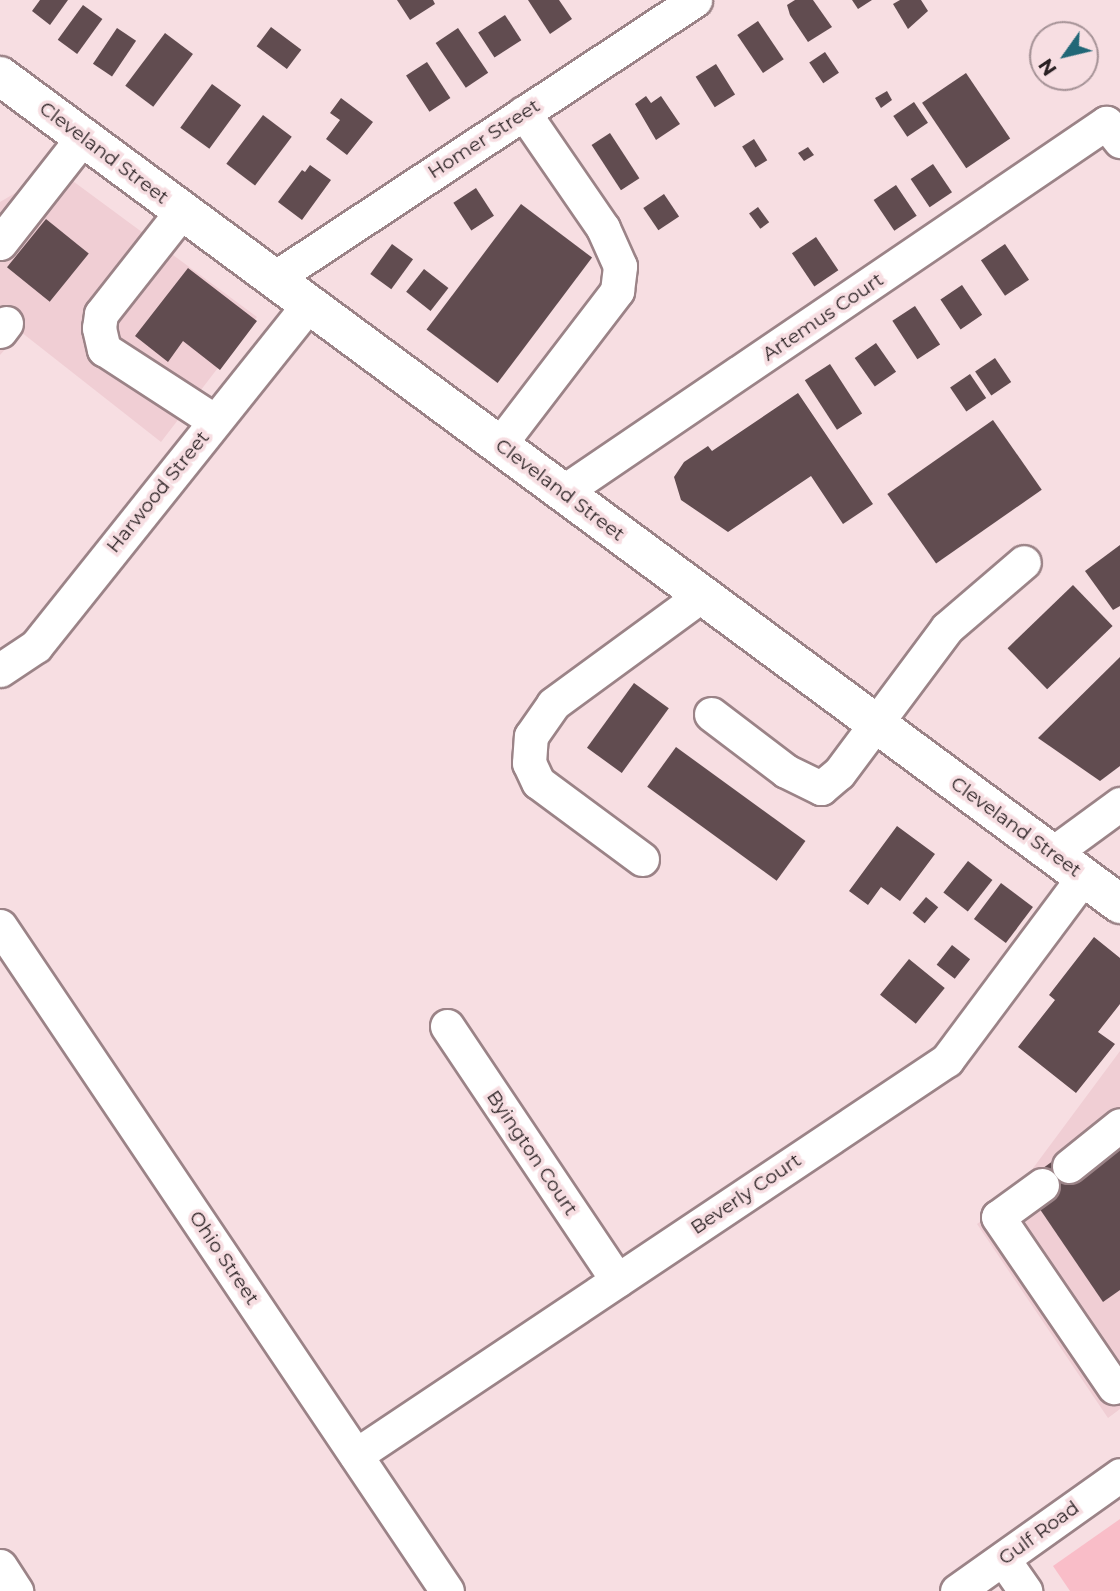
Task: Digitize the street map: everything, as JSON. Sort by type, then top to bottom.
[{"type":"main road","name":"Cleveland Street","points":[[0,76],[1120,904]]},
{"type":"street","name":"Homer Street","points":[[273,279],[695,0]]},
{"type":"street","points":[[500,444],[617,291],[620,266],[603,228],[524,113]]},
{"type":"street","name":"Artemus Court","points":[[563,492],[1083,142],[1106,123],[1120,141]]},
{"type":"street","points":[[0,243],[83,137]]},
{"type":"street","points":[[182,211],[102,314],[99,328],[104,349],[215,421]]},
{"type":"street","name":"Harwood Street","points":[[0,670],[36,646],[308,304]]},
{"type":"street","points":[[711,714],[786,771],[821,788],[839,773],[947,628],[1024,562]]},
{"type":"street","points":[[642,859],[538,782],[529,763],[531,736],[553,704],[702,594]]},
{"type":"street","points":[[1052,853],[1120,804]]},
{"type":"street","name":"Beverly Court","points":[[356,1455],[947,1059],[1084,876]]},
{"type":"street","name":"Ohio Street","points":[[0,926],[447,1591]]},
{"type":"street","name":"Byington Court","points":[[447,1026],[617,1280]]},
{"type":"street","points":[[1069,1166],[1120,1125]]},
{"type":"street","points":[[1042,1185],[998,1217],[1118,1380]]},
{"type":"street","name":"Gulf Road","points":[[957,1591],[1120,1475]]},
{"type":"street","points":[[1003,1559],[1025,1591]]},
{"type":"street","points":[[0,1566],[16,1591]]},
{"type":"shaded area","points":[[43,159],[257,317],[161,442],[21,332],[0,355],[0,202],[17,192]]},
{"type":"shaded area","points":[[1120,1051],[1120,1409],[1108,1418],[977,1224],[1000,1208],[1025,1179]]},
{"type":"shaded area","points":[[1120,1519],[1120,1591],[1070,1591],[1053,1566]]},
{"type":"building","points":[[40,0],[68,0],[50,25],[32,11]]},
{"type":"building","points":[[397,0],[433,0],[435,4],[410,20]]},
{"type":"building","points":[[528,0],[559,0],[572,19],[550,34]]},
{"type":"building","points":[[795,0],[813,0],[832,27],[808,42],[790,15],[787,5]]},
{"type":"building","points":[[852,0],[872,0],[858,9]]},
{"type":"building","points":[[900,0],[921,0],[928,11],[908,29],[893,4]]},
{"type":"building","points":[[83,5],[102,19],[77,54],[58,40]]},
{"type":"building","points":[[505,15],[521,40],[495,58],[478,32]]},
{"type":"building","points":[[758,21],[784,59],[763,73],[737,35]]},
{"type":"building","points":[[271,27],[301,50],[287,69],[257,46]]},
{"type":"building","points":[[117,28],[136,41],[112,77],[93,64]]},
{"type":"building","points":[[458,28],[488,73],[466,88],[436,43]]},
{"type":"building","points":[[165,33],[193,54],[153,107],[125,86]]},
{"type":"building","points":[[825,52],[839,73],[823,83],[809,63]]},
{"type":"building","points":[[427,62],[450,98],[429,112],[406,76]]},
{"type":"building","points":[[716,64],[735,95],[715,107],[696,77]]},
{"type":"building","points":[[966,73],[1010,138],[966,168],[922,103]]},
{"type":"building","points":[[212,84],[241,105],[209,149],[180,128]]},
{"type":"building","points":[[887,91],[892,100],[881,108],[875,98]]},
{"type":"building","points":[[646,96],[651,103],[661,96],[680,124],[656,140],[635,104]]},
{"type":"building","points":[[341,98],[373,122],[347,155],[326,139],[340,120],[330,113]]},
{"type":"building","points":[[914,102],[928,123],[907,137],[893,116]]},
{"type":"building","points":[[263,115],[292,137],[255,185],[226,164]]},
{"type":"building","points":[[610,133],[639,178],[621,190],[592,145]]},
{"type":"building","points":[[754,139],[767,160],[755,168],[742,146]]},
{"type":"building","points":[[808,147],[814,155],[804,161],[798,153]]},
{"type":"building","points":[[933,164],[952,192],[930,207],[911,179]]},
{"type":"building","points":[[310,165],[331,180],[302,220],[278,202],[302,170],[305,172]]},
{"type":"building","points":[[896,185],[917,216],[894,231],[874,200]]},
{"type":"building","points":[[476,188],[494,216],[471,230],[453,203]]},
{"type":"building","points":[[664,194],[679,216],[658,230],[643,208]]},
{"type":"building","points":[[521,204],[592,258],[498,383],[427,329]]},
{"type":"building","points":[[758,207],[769,222],[760,229],[749,213]]},
{"type":"building","points":[[46,219],[89,254],[50,302],[7,267]]},
{"type":"building","points":[[816,237],[838,270],[814,286],[792,253]]},
{"type":"building","points":[[392,244],[413,259],[391,289],[370,274]]},
{"type":"building","points":[[1005,244],[1029,280],[1005,296],[981,260]]},
{"type":"building","points":[[188,268],[257,321],[220,370],[183,341],[168,362],[135,336]]},
{"type":"building","points":[[424,269],[448,288],[431,311],[406,292]]},
{"type":"building","points":[[962,285],[982,315],[961,329],[940,300]]},
{"type":"building","points":[[915,306],[940,345],[917,359],[892,321]]},
{"type":"building","points":[[876,343],[896,372],[875,387],[855,358]]},
{"type":"building","points":[[995,358],[1011,382],[991,395],[975,371]]},
{"type":"building","points":[[830,364],[862,413],[837,430],[805,380]]},
{"type":"building","points":[[970,374],[986,398],[966,411],[950,387]]},
{"type":"building","points":[[798,393],[873,504],[843,524],[811,476],[728,532],[681,500],[674,477],[684,462],[708,446],[712,451]]},
{"type":"building","points":[[993,420],[1042,490],[936,564],[887,494]]},
{"type":"building","points":[[1120,545],[1120,606],[1113,610],[1085,571]]},
{"type":"building","points":[[1073,585],[1113,626],[1047,689],[1008,648]]},
{"type":"building","points":[[1120,657],[1120,766],[1100,781],[1038,738]]},
{"type":"building","points":[[634,683],[669,708],[622,773],[587,748]]},
{"type":"building","points":[[676,747],[805,841],[777,881],[647,787]]},
{"type":"building","points":[[897,826],[935,854],[900,901],[881,887],[868,905],[849,891]]},
{"type":"building","points":[[968,861],[992,880],[968,912],[943,893]]},
{"type":"building","points":[[1001,883],[1033,907],[1006,943],[974,919]]},
{"type":"building","points":[[926,897],[938,907],[925,923],[913,913]]},
{"type":"building","points":[[1094,937],[1120,958],[1120,1004],[1098,1032],[1115,1044],[1076,1093],[1018,1047],[1055,1000],[1049,995]]},
{"type":"building","points":[[952,945],[970,959],[955,979],[937,965]]},
{"type":"building","points":[[909,959],[945,988],[916,1024],[880,995]]},
{"type":"building","points":[[1120,1140],[1120,1290],[1103,1302],[1033,1199],[1035,1174],[1061,1155]]}]
